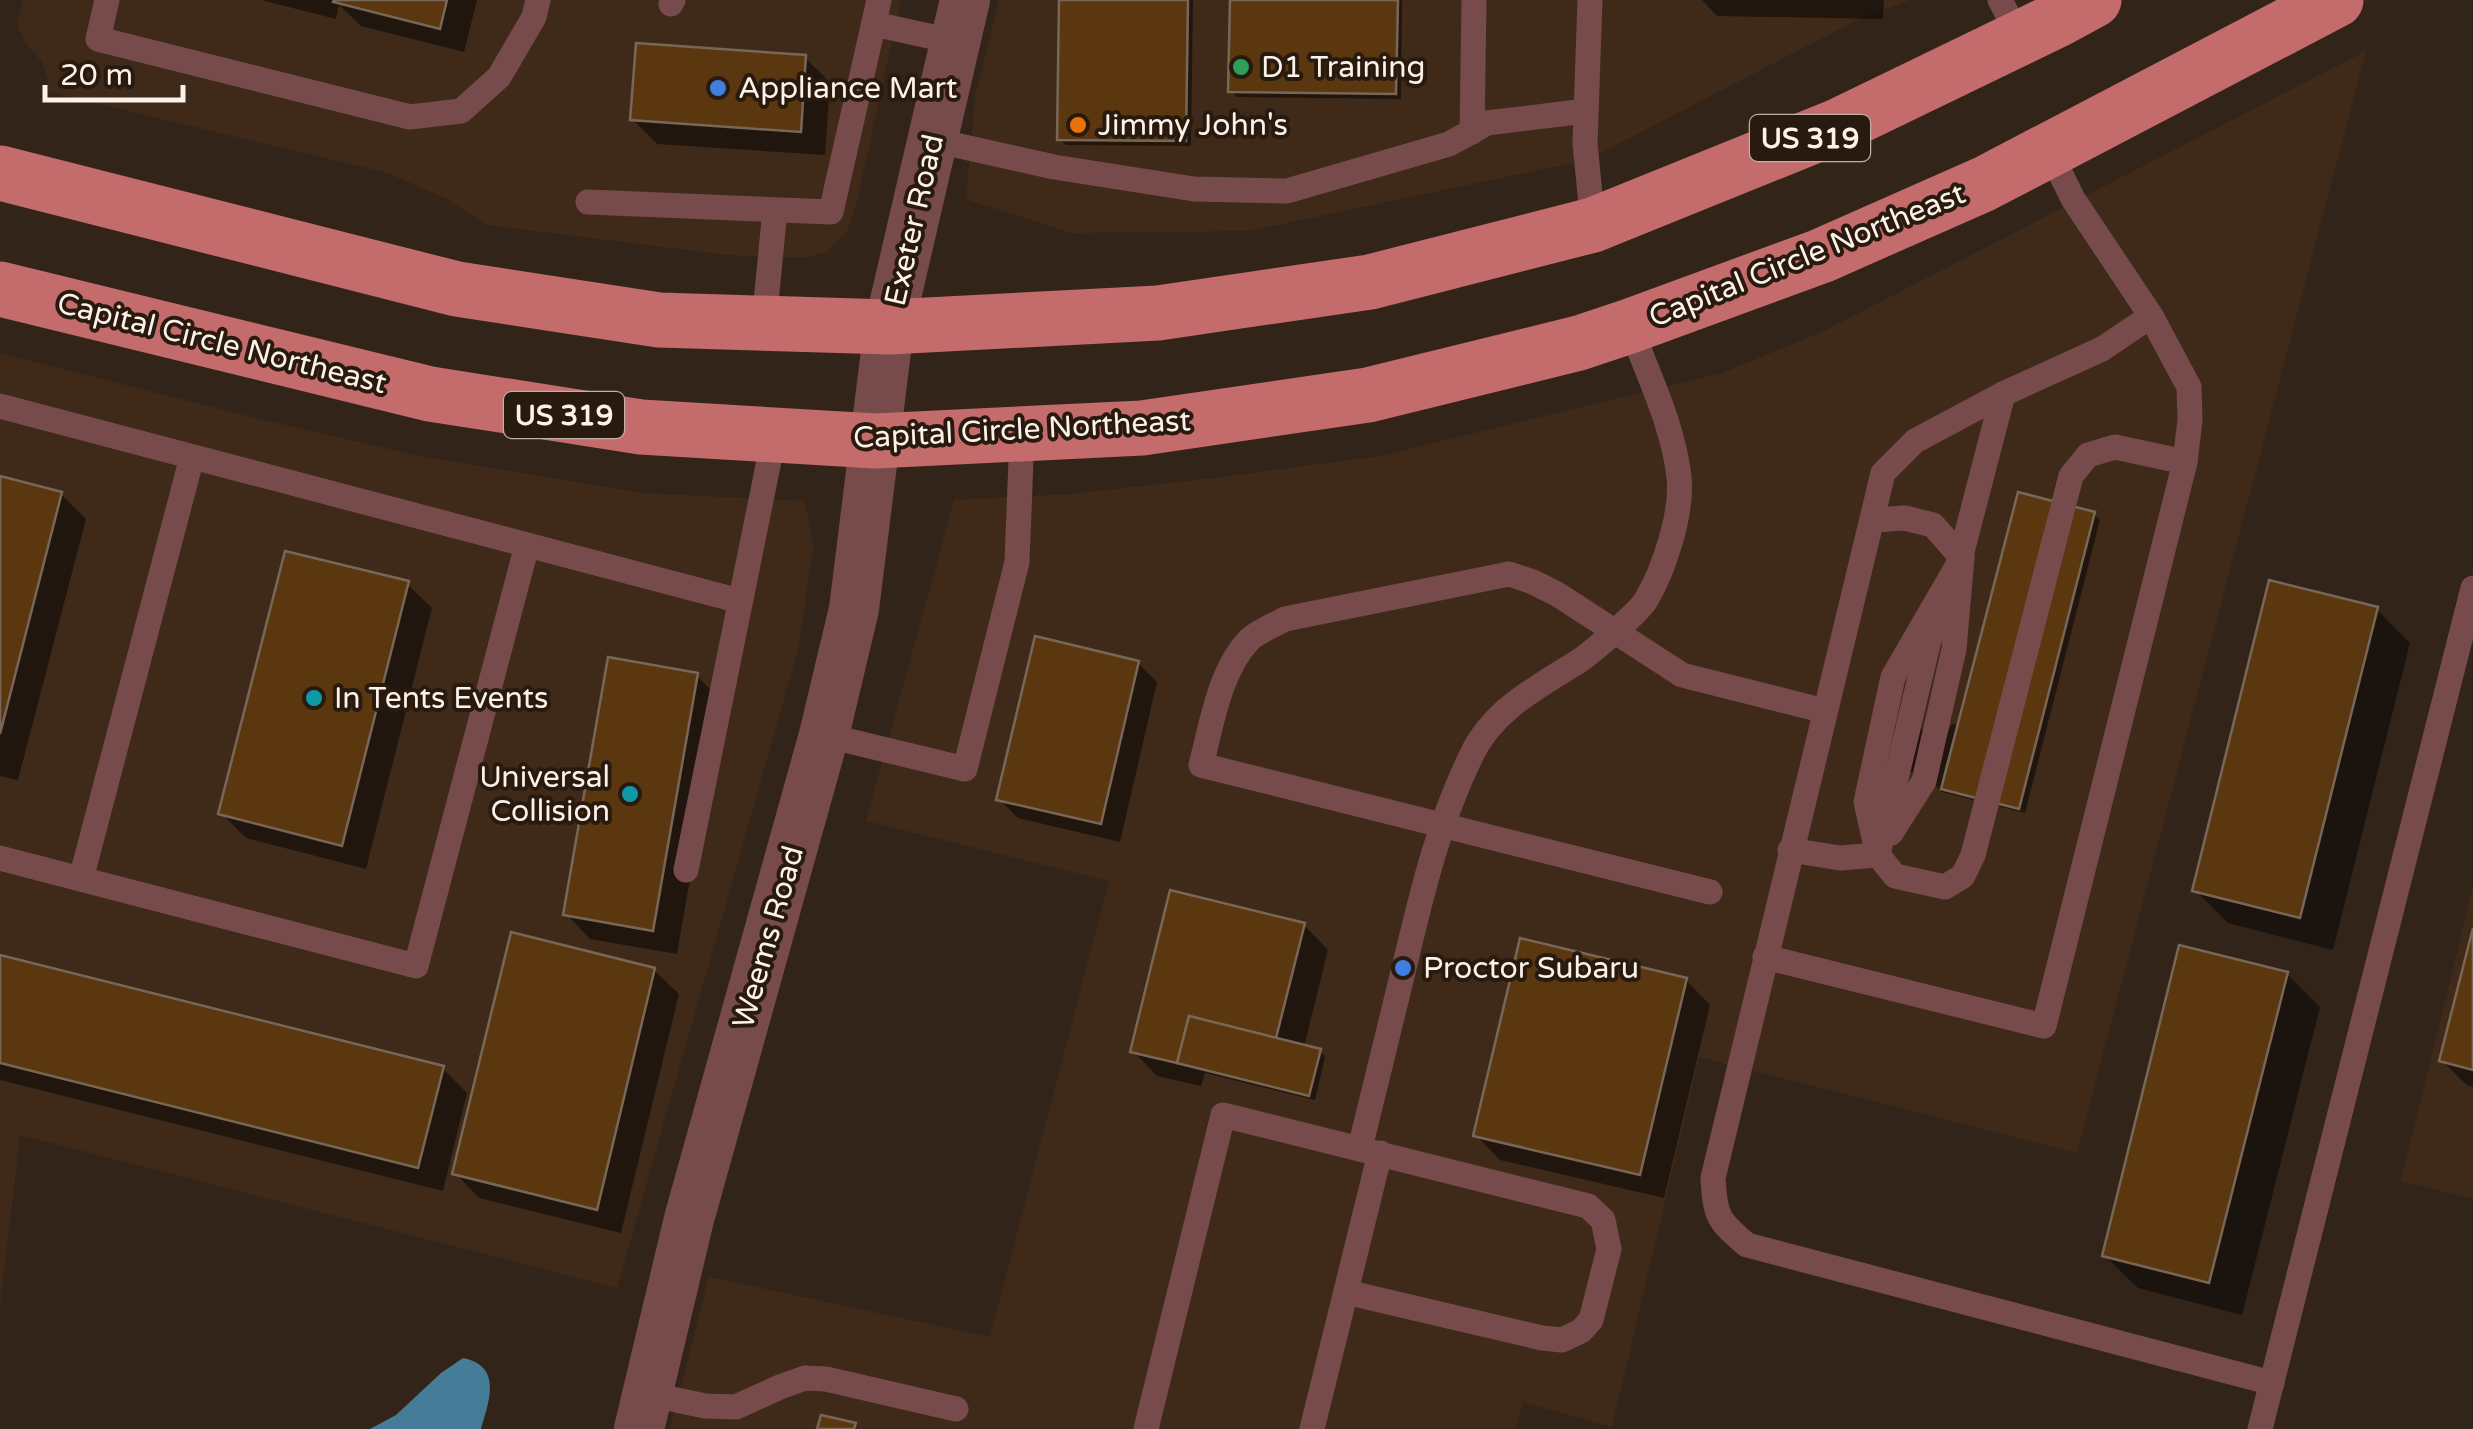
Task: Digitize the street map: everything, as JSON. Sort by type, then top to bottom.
[{"type":"main road","name":"US 319","points":[[0,173],[457,289],[659,320],[889,327],[1158,313],[1370,282],[1594,225],[1838,126],[2010,19],[2094,0]]},
{"type":"main road","name":"Capital Circle Northeast","points":[[0,289],[430,394],[641,428],[876,441],[1142,428],[1368,395],[1580,343],[1630,326],[1821,256],[1984,184],[2336,0]]},
{"type":"street","name":"Exeter Road","points":[[876,441],[889,327],[960,21]]},
{"type":"street","name":"Weems Road","points":[[644,1411],[689,1219],[824,735],[854,609],[876,441]]},
{"type":"lane","points":[[108,0],[98,39],[410,116],[460,111],[499,78],[534,17],[538,0]]},
{"type":"lane","points":[[1472,132],[1474,0]]},
{"type":"lane","points":[[1590,0],[1585,143],[1594,225]]},
{"type":"lane","points":[[588,202],[830,212],[876,12],[960,21]]},
{"type":"lane","points":[[932,140],[1054,167],[1194,189],[1287,192],[1449,144],[1487,123],[1586,111]]},
{"type":"lane","points":[[1764,957],[2044,1026],[2185,462],[2190,420],[2189,387],[2150,316],[2073,199],[2049,150]]},
{"type":"lane","points":[[764,323],[775,210]]},
{"type":"lane","points":[[2150,316],[2102,349],[2003,394],[1915,441],[1883,473],[1713,1178],[1714,1207],[1725,1227],[1748,1245],[2272,1383]]},
{"type":"lane","points":[[1312,1429],[1346,1292],[1370,1150],[1429,862],[1473,752],[1509,707],[1540,683],[1583,659],[1645,603],[1675,524],[1679,480],[1669,428],[1630,326]]},
{"type":"lane","points":[[1878,855],[1924,781],[1954,649],[1962,558],[2003,394]]},
{"type":"lane","points":[[0,406],[740,601]]},
{"type":"lane","points":[[824,735],[965,769],[1017,562],[1022,434]]},
{"type":"lane","points":[[686,870],[774,436]]},
{"type":"lane","points":[[1962,558],[1893,677],[1866,802],[1878,855],[1896,876],[1945,888],[1963,876],[1973,855],[2071,476],[2088,454],[2116,447],[2185,462]]},
{"type":"lane","points":[[81,879],[192,457]]},
{"type":"lane","points":[[1872,520],[1905,518],[1932,524],[1962,558]]},
{"type":"lane","points":[[0,858],[416,966],[527,546]]},
{"type":"lane","points":[[1710,892],[1201,766],[1224,683],[1252,637],[1285,619],[1509,574],[1545,588],[1682,675],[1825,710]]},
{"type":"lane","points":[[2260,1429],[2473,588]]},
{"type":"lane","points":[[1790,850],[1840,858],[1878,855]]},
{"type":"lane","points":[[1146,1429],[1223,1114],[1588,1206],[1603,1220],[1609,1249],[1591,1320],[1581,1331],[1562,1340],[1346,1292]]},
{"type":"lane","points":[[644,1411],[736,1407],[806,1378],[826,1379],[956,1409]]},
{"type":"shaded area","points":[[23,0],[901,0],[847,232],[828,251],[806,258],[728,255],[487,225],[447,199],[388,173],[45,91],[49,83],[42,62],[24,41],[17,22]]},
{"type":"shaded area","points":[[999,0],[1910,0],[1863,17],[1587,160],[1249,231],[1070,233],[966,199],[975,97]]},
{"type":"shaded area","points":[[2366,51],[2077,1153],[1699,1057],[1612,1427],[1523,1402],[1516,1429],[670,1429],[709,1277],[990,1337],[1109,881],[866,821],[954,500],[1070,494],[1380,456],[1722,373],[1820,333]]},
{"type":"shaded area","points":[[0,353],[424,457],[643,493],[805,501],[813,547],[799,646],[617,1288],[20,1135],[0,1306]]},
{"type":"shaded area","points":[[2473,886],[2473,1199],[2401,1181]]},
{"type":"water","points":[[463,1358],[476,1362],[488,1377],[489,1397],[481,1429],[370,1429],[396,1415]]},
{"type":"building","points":[[334,0],[447,0],[440,29]]},
{"type":"building","points":[[1059,0],[1188,0],[1186,141],[1057,140]]},
{"type":"building","points":[[1230,0],[1398,0],[1396,94],[1228,92]]},
{"type":"building","name":"Appliance Mart","points":[[636,43],[806,55],[801,132],[630,120]]},
{"type":"building","points":[[0,476],[62,492],[0,734]]},
{"type":"building","points":[[2018,492],[2095,512],[2019,809],[1941,789]]},
{"type":"building","name":"In Tents Events","points":[[285,551],[409,581],[342,846],[218,814]]},
{"type":"building","points":[[2269,580],[2378,607],[2300,918],[2192,891]]},
{"type":"building","points":[[1035,636],[1139,661],[1101,824],[996,800]]},
{"type":"building","name":"Universal Collision","points":[[608,657],[698,673],[653,931],[563,915]]},
{"type":"building","points":[[1170,890],[1305,923],[1276,1038],[1189,1016],[1177,1063],[1130,1052]]},
{"type":"building","points":[[2473,928],[2473,1070],[2439,1061]]},
{"type":"building","points":[[511,932],[655,968],[597,1210],[452,1174]]},
{"type":"building","points":[[1520,938],[1687,978],[1640,1175],[1473,1136]]},
{"type":"building","points":[[2179,945],[2288,972],[2209,1283],[2102,1256]]},
{"type":"building","points":[[0,955],[444,1066],[418,1168],[0,1063]]},
{"type":"building","points":[[1189,1016],[1321,1049],[1309,1096],[1177,1063]]},
{"type":"building","points":[[821,1415],[856,1423],[854,1429],[817,1429]]},
{"type":"place","name":"D1 Training","points":[[1241,67]]},
{"type":"place","name":"Appliance Mart","points":[[718,88]]},
{"type":"place","name":"Jimmy John's","points":[[1078,125]]},
{"type":"place","name":"In Tents Events","points":[[314,698]]},
{"type":"place","name":"Universal Collision","points":[[630,794]]},
{"type":"place","name":"Proctor Subaru","points":[[1403,968]]}]
